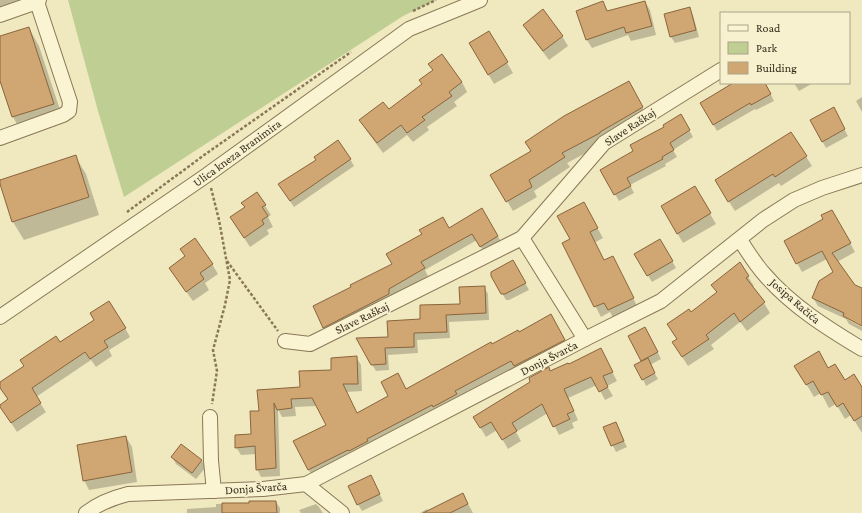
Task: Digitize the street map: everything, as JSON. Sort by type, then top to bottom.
[{"type":"street","name":"Ulica kneza Branimira","points":[[0,317],[207,175],[409,29],[480,0]]},
{"type":"street","points":[[0,15],[38,1],[70,102],[69,111],[64,116],[0,138]]},
{"type":"street","name":"Slave Raškaj","points":[[285,341],[310,344],[522,238],[604,143],[720,71]]},
{"type":"street","name":"Donja Švarča","points":[[86,513],[95,506],[112,498],[128,494],[263,489],[306,484],[661,301],[764,220],[794,200],[822,188],[862,175]]},
{"type":"street","points":[[522,238],[585,339]]},
{"type":"street","name":"Josipa Račića","points":[[740,240],[764,275],[788,298],[821,324],[862,349]]},
{"type":"street","name":"Donja Švarča","points":[[210,417],[211,462],[214,491]]},
{"type":"street","points":[[306,484],[342,513]]},
{"type":"path","points":[[410,13],[436,0]]},
{"type":"path","points":[[125,213],[207,153],[353,51]]},
{"type":"path","points":[[207,175],[219,220],[230,280],[213,350],[217,371],[210,417]]},
{"type":"path","points":[[227,260],[285,341]]},
{"type":"green space","points":[[68,0],[436,0],[403,16],[124,197],[98,111]]},
{"type":"building","points":[[603,1],[607,11],[645,1],[652,26],[626,33],[624,27],[586,40],[576,11]]},
{"type":"building","points":[[690,7],[696,30],[670,37],[664,14]]},
{"type":"building","points":[[543,9],[563,36],[543,51],[523,25]]},
{"type":"building","points":[[29,27],[54,104],[12,117],[0,81],[0,36]]},
{"type":"building","points":[[489,31],[508,62],[488,75],[469,43]]},
{"type":"building","points":[[442,54],[462,82],[449,92],[452,96],[422,117],[425,120],[407,133],[401,125],[377,143],[359,120],[383,102],[389,109],[422,84],[419,80],[433,70],[428,64]]},
{"type":"building","points":[[629,81],[643,107],[600,133],[562,153],[565,157],[529,180],[532,187],[506,202],[490,175],[531,151],[525,142],[564,116]]},
{"type":"building","points":[[731,84],[766,84],[771,94],[751,105],[750,103],[713,125],[700,103]]},
{"type":"building","points":[[834,107],[845,129],[822,142],[810,120]]},
{"type":"building","points":[[681,114],[690,130],[670,143],[674,150],[662,157],[663,159],[627,178],[631,186],[614,195],[600,170],[633,151],[630,145],[664,127],[663,125]]},
{"type":"building","points":[[791,132],[807,156],[775,177],[773,174],[728,202],[715,180]]},
{"type":"building","points":[[338,140],[351,159],[290,201],[278,184],[316,160],[314,157]]},
{"type":"building","points":[[76,155],[89,197],[12,222],[0,180]]},
{"type":"building","points":[[695,186],[711,213],[677,234],[661,206]]},
{"type":"building","points":[[257,192],[266,205],[262,207],[268,216],[262,220],[264,224],[244,238],[230,217],[245,207],[241,203]]},
{"type":"building","points":[[584,202],[598,228],[590,232],[604,260],[613,256],[634,298],[608,310],[604,303],[594,307],[562,243],[570,239],[557,216]]},
{"type":"building","points":[[482,208],[498,236],[480,247],[472,234],[421,262],[425,268],[389,289],[389,294],[323,328],[313,306],[392,264],[386,254],[422,234],[419,230],[443,217],[449,228]]},
{"type":"building","points":[[832,210],[851,243],[832,253],[855,285],[862,288],[862,326],[843,316],[844,313],[812,298],[819,281],[833,272],[822,251],[796,264],[784,241],[823,219],[821,215]]},
{"type":"building","points":[[195,238],[213,264],[200,273],[204,279],[186,292],[169,268],[185,256],[180,249]]},
{"type":"building","points":[[660,239],[673,261],[647,276],[634,254]]},
{"type":"building","points":[[513,260],[526,283],[505,294],[501,294],[491,276],[491,272]]},
{"type":"building","points":[[740,262],[749,276],[746,278],[765,302],[740,322],[734,313],[706,335],[709,339],[682,357],[672,342],[677,339],[667,324],[689,309],[691,312],[717,292],[711,285]]},
{"type":"building","points":[[485,286],[486,313],[446,315],[447,332],[414,333],[414,347],[385,348],[386,364],[371,365],[356,338],[388,337],[387,321],[420,319],[420,305],[460,304],[459,287]]},
{"type":"building","points":[[109,301],[126,328],[104,341],[108,347],[90,359],[85,352],[32,388],[41,403],[11,423],[0,407],[0,405],[8,399],[0,388],[0,382],[24,366],[20,360],[56,336],[60,342],[94,320],[90,313]]},
{"type":"building","points":[[551,314],[565,340],[514,366],[511,361],[455,391],[457,394],[433,407],[432,405],[367,439],[368,441],[349,451],[348,450],[308,470],[293,441],[326,425],[312,398],[291,399],[292,408],[277,410],[274,403],[276,468],[256,470],[255,446],[235,448],[235,435],[251,434],[250,411],[259,411],[257,390],[300,387],[299,371],[331,370],[331,358],[357,356],[358,384],[343,384],[357,413],[388,396],[381,382],[398,373],[406,389],[491,342],[492,344],[518,330],[519,332]]},
{"type":"building","points":[[645,327],[658,352],[641,361],[628,336]]},
{"type":"building","points":[[601,348],[613,372],[603,376],[608,387],[599,392],[591,377],[564,389],[574,411],[567,414],[570,419],[553,427],[542,404],[512,423],[517,431],[502,440],[491,422],[480,428],[473,417],[530,382],[529,378],[549,367],[550,371],[568,363],[569,364]]},
{"type":"building","points":[[819,351],[828,368],[835,364],[845,380],[854,374],[862,387],[862,416],[854,421],[843,403],[837,407],[828,392],[821,395],[813,381],[806,385],[794,366]]},
{"type":"building","points":[[648,358],[655,373],[642,380],[634,365]]},
{"type":"building","points":[[616,422],[624,441],[611,446],[603,427]]},
{"type":"building","points":[[126,436],[132,472],[83,481],[77,445]]},
{"type":"building","points":[[181,444],[202,460],[192,473],[171,457]]},
{"type":"building","points":[[371,475],[380,494],[357,505],[348,486]]},
{"type":"building","points":[[463,493],[468,504],[450,513],[423,513]]},
{"type":"building","points":[[249,501],[276,501],[277,513],[222,513],[222,503],[249,503]]}]
